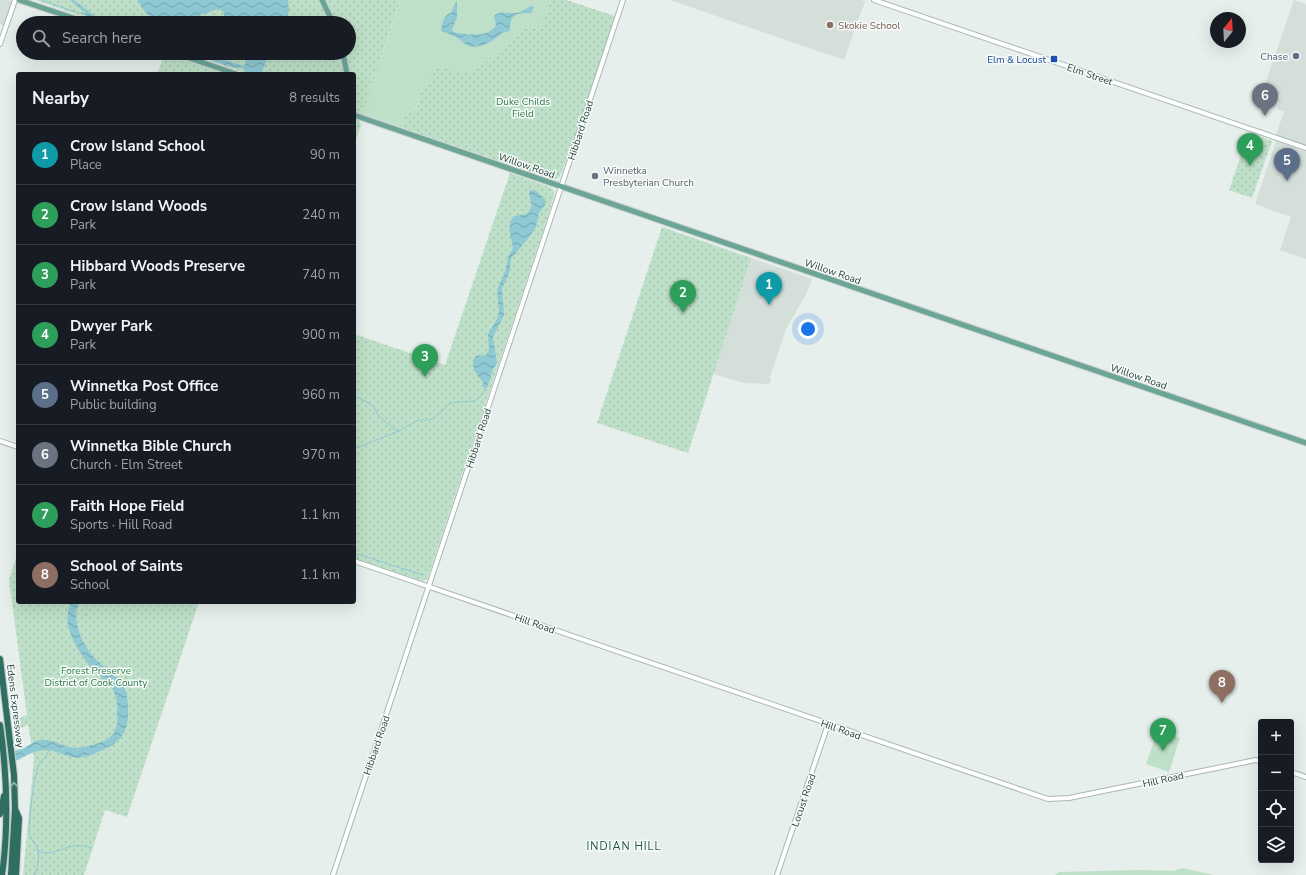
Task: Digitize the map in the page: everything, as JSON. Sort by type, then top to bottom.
[{"type":"highway","name":"Edens Expressway","points":[[0,659],[13,760],[15,809],[11,875]]},
{"type":"highway","name":"Edens Expressway","points":[[0,725],[4,751],[6,791],[6,832],[2,875]]},
{"type":"highway","points":[[0,814],[6,791]]},
{"type":"highway","points":[[15,809],[19,818],[16,875]]},
{"type":"main road","points":[[19,0],[67,16]]},
{"type":"main road","points":[[322,0],[330,16]]},
{"type":"main road","points":[[195,60],[230,72]]},
{"type":"main road","points":[[344,60],[347,72]]},
{"type":"main road","name":"Willow Road","points":[[356,116],[1306,443]]},
{"type":"street","points":[[0,44],[15,0]]},
{"type":"street","name":"Hibbard Road","points":[[333,875],[623,0]]},
{"type":"street","name":"Elm Street","points":[[874,0],[1306,148]]},
{"type":"street","points":[[0,441],[16,446]]},
{"type":"street","name":"Hill Road","points":[[356,562],[1032,795],[1052,800],[1069,798],[1258,761]]},
{"type":"street","name":"Locust Road","points":[[777,875],[828,724]]},
{"type":"street","points":[[1294,773],[1306,777]]},
{"type":"shaded area","points":[[0,0],[8,0],[17,3],[9,27],[0,24]]},
{"type":"shaded area","points":[[670,0],[861,0],[865,1],[844,60]]},
{"type":"shaded area","points":[[1294,0],[1306,4],[1306,259],[1280,250],[1291,217],[1255,204],[1284,112],[1277,109],[1281,95],[1263,90]]},
{"type":"shaded area","points":[[751,258],[812,279],[806,294],[786,329],[770,377],[771,382],[768,384],[744,383],[713,374]]},
{"type":"green space","points":[[35,0],[400,0],[362,114],[356,112],[356,72],[242,72],[207,60],[356,60],[356,16],[81,16]]},
{"type":"green space","points":[[400,0],[551,0],[539,30],[529,26],[473,72],[469,73],[475,89],[438,66],[419,94],[419,99],[403,128],[357,112],[356,73],[381,58]]},
{"type":"green space","name":"Duke Childs Field","points":[[551,0],[566,0],[615,16],[572,146],[560,176],[557,179],[551,179],[403,128],[405,116],[416,108],[419,94],[438,66],[464,74],[473,72],[529,26],[539,30]]},
{"type":"green space","points":[[162,60],[185,60],[220,72],[158,72]]},
{"type":"green space","points":[[356,119],[359,120],[361,125],[356,139]]},
{"type":"green space","points":[[1249,133],[1272,141],[1252,198],[1229,190]]},
{"type":"green space","points":[[510,173],[550,187],[554,191],[554,196],[544,228],[428,577],[426,580],[422,581],[356,560],[356,335],[445,365]]},
{"type":"green space","points":[[662,227],[751,258],[688,453],[597,423]]},
{"type":"green space","name":"Forest Preserve District of Cook County","points":[[16,558],[16,604],[198,604],[127,817],[105,810],[84,875],[23,875],[34,758],[28,725],[21,728],[17,725],[20,718],[27,715],[9,580]]},
{"type":"green space","points":[[1158,730],[1180,738],[1169,772],[1146,764]]},
{"type":"green space","points":[[1182,868],[1214,875],[1055,875],[1059,872],[1139,870],[1173,871]]},
{"type":"water","points":[[70,0],[74,0],[95,16],[87,16],[74,11],[87,14]]},
{"type":"water","points":[[137,0],[288,0],[289,11],[287,16],[224,16],[223,11],[216,9],[199,16],[150,16],[143,10]]},
{"type":"water","points":[[457,0],[457,18],[452,29],[453,32],[464,34],[483,34],[493,29],[496,25],[494,16],[497,14],[516,13],[531,6],[534,7],[531,13],[518,14],[513,18],[510,25],[510,31],[502,33],[486,44],[473,47],[468,46],[458,38],[441,31],[442,23],[446,16],[451,13]]},
{"type":"water","points":[[210,60],[226,60],[243,66],[246,63],[245,60],[268,60],[262,72],[245,72],[243,68],[224,65]]},
{"type":"water","points":[[530,190],[536,191],[545,199],[545,205],[539,213],[536,227],[511,259],[509,274],[502,288],[504,315],[493,337],[497,363],[493,369],[487,388],[483,387],[483,382],[475,372],[473,360],[477,355],[483,356],[487,354],[489,349],[488,334],[497,319],[499,312],[497,290],[506,269],[508,257],[513,248],[510,223],[514,216],[527,214],[531,209],[529,194]]},
{"type":"water","points":[[70,604],[78,604],[76,620],[78,629],[86,646],[97,660],[116,676],[124,688],[127,697],[128,709],[125,730],[118,741],[113,745],[86,757],[78,758],[51,750],[42,750],[31,753],[16,761],[0,762],[0,752],[21,749],[40,740],[48,740],[73,748],[105,741],[110,738],[115,730],[117,701],[115,694],[107,682],[90,667],[82,656],[69,631],[68,614]]},
{"type":"waterway","points":[[42,0],[75,12]]},
{"type":"waterway","points":[[356,448],[399,431],[419,420],[429,420],[435,417],[449,404],[474,401],[481,396],[486,387]]},
{"type":"waterway","points":[[356,396],[374,407],[378,415],[398,431]]},
{"type":"waterway","points":[[356,554],[423,575]]},
{"type":"waterway","points":[[35,875],[39,856],[37,847],[29,831],[32,799],[38,767],[47,755],[49,749]]},
{"type":"waterway","points":[[38,851],[42,853],[51,853],[75,846],[92,848]]},
{"type":"place","name":"Skokie School","points":[[830,25]]},
{"type":"place","name":"Chase","points":[[1296,56]]},
{"type":"place","name":"Elm & Locust","points":[[1054,59]]},
{"type":"place","name":"Winnetka Bible Church","points":[[1265,116]]},
{"type":"place","name":"Dwyer Park","points":[[1250,166]]},
{"type":"place","name":"Winnetka Presbyterian Church","points":[[595,176]]},
{"type":"place","name":"Winnetka Post Office","points":[[1287,181]]},
{"type":"place","name":"Crow Island School","points":[[769,305]]},
{"type":"place","name":"Crow Island Woods","points":[[683,313]]},
{"type":"place","name":"Hibbard Woods Preserve","points":[[425,377]]},
{"type":"place","name":"School of Saints","points":[[1222,703]]},
{"type":"place","name":"Faith Hope Field","points":[[1163,751]]},
{"type":"district","name":"INDIAN HILL","points":[[624,846]]}]
